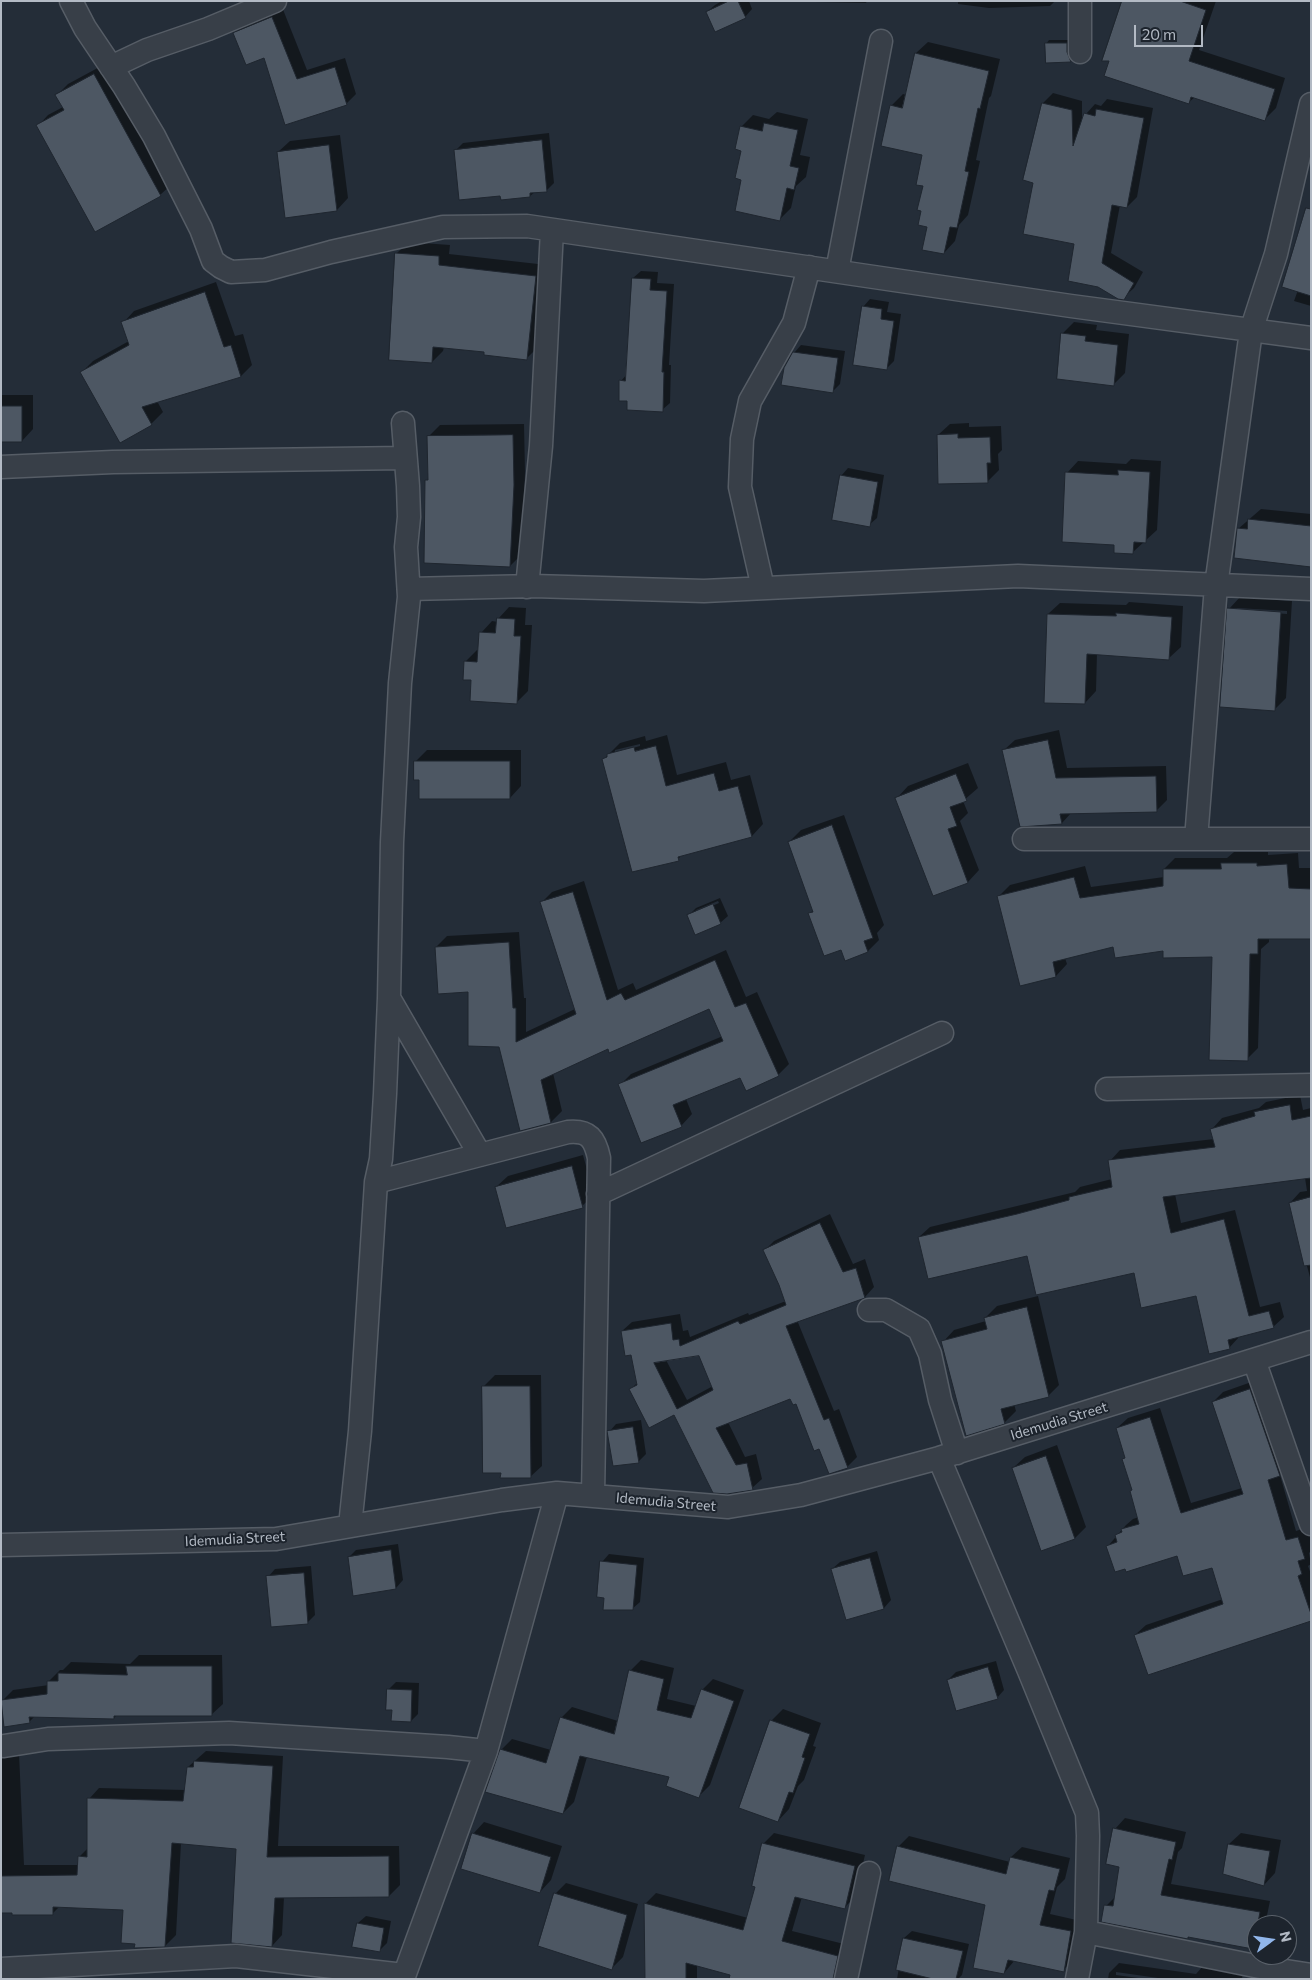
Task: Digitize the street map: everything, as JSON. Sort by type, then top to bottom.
[{"type":"street","points":[[71,1],[85,28],[154,136],[201,229],[213,261],[231,272],[264,270],[331,252],[443,228],[527,226],[1251,331],[1311,338]]},
{"type":"street","points":[[111,67],[147,50],[208,29],[275,1]]},
{"type":"street","points":[[1080,1],[1080,52]]},
{"type":"street","points":[[837,271],[881,41]]},
{"type":"street","points":[[1196,839],[1216,586],[1251,331],[1276,254],[1311,104]]},
{"type":"street","points":[[528,586],[541,446],[552,230]]},
{"type":"street","points":[[763,588],[740,487],[742,439],[750,401],[794,323],[809,267]]},
{"type":"street","points":[[350,1526],[360,1431],[376,1182],[381,1159],[389,998],[392,842],[400,683],[409,589],[406,547],[409,517],[408,486],[404,458],[403,423]]},
{"type":"street","points":[[1,468],[123,462],[404,458]]},
{"type":"street","points":[[409,589],[528,586],[704,591],[1018,576],[1311,589]]},
{"type":"street","points":[[1024,839],[1311,839]]},
{"type":"street","points":[[389,998],[480,1155]]},
{"type":"street","points":[[598,1194],[942,1033]]},
{"type":"street","points":[[1107,1089],[1311,1085]]},
{"type":"street","points":[[376,1182],[568,1132],[579,1131],[589,1135],[597,1147],[599,1158],[593,1495]]},
{"type":"street","points":[[869,1310],[886,1310],[919,1329],[930,1354],[940,1400],[948,1455],[1029,1671],[1087,1812],[1086,1932],[1076,1979]]},
{"type":"street","name":"Idemudia Street","points":[[1,1545],[276,1539],[502,1500],[556,1493],[728,1507],[801,1495],[948,1455],[1311,1342]]},
{"type":"street","points":[[1254,1360],[1311,1524]]},
{"type":"street","points":[[1,1969],[236,1956],[403,1977],[486,1751],[556,1493]]},
{"type":"street","points":[[4,1746],[48,1739],[229,1733],[486,1751]]},
{"type":"street","points":[[846,1979],[869,1873]]},
{"type":"street","points":[[1086,1932],[1259,1973],[1311,1975]]},
{"type":"building","points":[[729,1],[738,1],[746,18],[715,32],[706,12]]},
{"type":"building","points":[[1122,1],[1180,1],[1206,10],[1189,61],[1275,89],[1265,121],[1191,97],[1189,104],[1104,76],[1109,61],[1102,61]]},
{"type":"building","points":[[272,17],[297,79],[335,67],[347,105],[285,125],[264,58],[246,65],[233,33]]},
{"type":"building","points":[[1045,43],[1067,43],[1067,52],[1071,62],[1046,63]]},
{"type":"building","points":[[915,53],[989,71],[980,109],[978,108],[965,171],[969,172],[957,228],[950,227],[944,254],[922,250],[927,227],[918,225],[921,211],[917,210],[923,186],[916,185],[922,155],[881,146],[890,105],[902,108]]},
{"type":"building","points":[[94,74],[161,196],[95,232],[36,125],[64,110],[55,95]]},
{"type":"building","points":[[1042,103],[1072,110],[1073,146],[1084,113],[1095,116],[1096,109],[1144,118],[1127,208],[1112,205],[1102,263],[1134,283],[1124,300],[1118,299],[1098,287],[1068,281],[1074,244],[1023,234],[1033,183],[1023,180]]},
{"type":"building","points":[[764,123],[798,130],[790,166],[799,168],[794,190],[787,188],[780,221],[735,211],[741,180],[735,178],[741,151],[735,149],[740,126],[762,131]]},
{"type":"building","points":[[542,140],[547,192],[530,193],[530,197],[501,200],[500,196],[459,200],[454,150]]},
{"type":"building","points":[[329,145],[337,211],[285,218],[277,152]]},
{"type":"building","points":[[1306,208],[1311,209],[1311,296],[1282,287]]},
{"type":"building","points":[[395,253],[439,256],[439,265],[536,276],[527,360],[484,355],[484,352],[433,347],[432,363],[389,360]]},
{"type":"building","points":[[632,278],[651,279],[650,290],[667,291],[662,372],[664,372],[663,412],[627,410],[627,401],[619,401],[619,380],[625,381]]},
{"type":"building","points":[[205,292],[224,347],[231,345],[241,377],[142,407],[152,425],[120,443],[80,372],[129,345],[121,322]]},
{"type":"building","points":[[862,306],[882,309],[881,319],[894,321],[887,370],[853,365]]},
{"type":"building","points":[[1061,333],[1086,336],[1085,341],[1118,345],[1114,386],[1057,379]]},
{"type":"building","points":[[793,352],[838,358],[833,393],[781,385],[784,368]]},
{"type":"building","points":[[1,406],[22,406],[22,442],[1,442]]},
{"type":"building","points":[[958,434],[958,438],[990,437],[991,463],[987,463],[988,483],[938,484],[937,435]]},
{"type":"building","points":[[513,435],[514,485],[510,567],[424,563],[425,480],[428,480],[427,436]]},
{"type":"building","points":[[1118,470],[1150,472],[1146,543],[1134,542],[1133,554],[1114,553],[1114,545],[1062,542],[1065,472],[1118,475]]},
{"type":"building","points":[[840,475],[878,482],[870,527],[832,520]]},
{"type":"building","points":[[1248,519],[1311,526],[1311,567],[1234,558],[1237,528],[1247,529]]},
{"type":"building","points":[[1227,608],[1281,612],[1275,711],[1220,707]]},
{"type":"building","points":[[1116,613],[1172,617],[1169,660],[1087,654],[1085,704],[1044,703],[1047,614],[1116,616]]},
{"type":"building","points":[[497,618],[515,619],[514,636],[521,636],[517,704],[470,701],[471,680],[463,680],[464,661],[477,662],[479,632],[495,633]]},
{"type":"building","points":[[1048,740],[1056,778],[1156,776],[1157,812],[1060,814],[1062,824],[1020,827],[1002,750]]},
{"type":"building","points":[[656,746],[666,786],[714,773],[719,791],[738,786],[752,837],[678,857],[679,861],[632,872],[602,759],[607,757],[607,754],[634,747],[635,751]]},
{"type":"building","points":[[414,761],[510,761],[510,799],[419,799],[419,780],[414,780]]},
{"type":"building","points":[[956,774],[967,801],[950,807],[957,826],[948,829],[968,883],[933,896],[895,798]]},
{"type":"building","points":[[832,825],[873,938],[864,941],[868,952],[845,961],[841,950],[824,956],[808,913],[813,912],[788,842]]},
{"type":"building","points":[[1221,863],[1257,863],[1257,866],[1287,864],[1289,888],[1311,889],[1311,939],[1258,939],[1258,954],[1250,954],[1248,1061],[1209,1060],[1212,957],[1163,958],[1163,951],[1115,958],[1113,947],[1053,962],[1056,977],[1020,986],[997,896],[1074,877],[1080,898],[1163,886],[1163,869],[1221,869]]},
{"type":"building","points":[[573,892],[607,1000],[621,993],[625,1000],[715,960],[735,1007],[746,1003],[779,1076],[746,1091],[740,1078],[673,1105],[682,1127],[641,1143],[618,1084],[723,1041],[709,1009],[609,1053],[608,1049],[541,1080],[551,1123],[520,1131],[499,1047],[468,1046],[468,992],[438,994],[435,947],[509,942],[513,1008],[516,1008],[516,1042],[576,1014],[540,902]]},
{"type":"building","points":[[713,904],[721,924],[695,935],[687,915]]},
{"type":"building","points":[[1290,1105],[1292,1120],[1311,1116],[1311,1178],[1163,1197],[1171,1233],[1224,1219],[1249,1316],[1269,1311],[1274,1328],[1228,1340],[1230,1349],[1209,1354],[1196,1296],[1141,1308],[1134,1273],[1036,1295],[1027,1256],[928,1279],[918,1237],[1017,1214],[1069,1200],[1069,1197],[1112,1187],[1108,1160],[1215,1147],[1210,1129],[1255,1116],[1254,1112]]},
{"type":"building","points":[[572,1166],[583,1208],[506,1228],[495,1187]]},
{"type":"building","points":[[1311,1197],[1311,1265],[1304,1266],[1289,1203]]},
{"type":"building","points":[[820,1223],[843,1272],[856,1268],[865,1298],[786,1326],[824,1420],[829,1418],[848,1468],[829,1474],[819,1449],[814,1451],[796,1404],[793,1405],[790,1399],[716,1428],[736,1465],[747,1463],[753,1490],[727,1494],[713,1493],[674,1415],[649,1428],[629,1389],[637,1385],[631,1355],[625,1356],[621,1331],[671,1323],[673,1340],[679,1339],[680,1346],[738,1321],[740,1324],[786,1305],[763,1250]],"holes":[[[699,1356],[713,1390],[677,1409],[654,1363]]]},
{"type":"building","points":[[1027,1307],[1049,1397],[1001,1409],[1005,1424],[966,1436],[941,1341],[987,1329],[984,1318]]},
{"type":"building","points":[[482,1386],[530,1386],[531,1478],[500,1478],[501,1473],[483,1473]]},
{"type":"building","points":[[1250,1389],[1280,1476],[1268,1480],[1286,1540],[1298,1537],[1305,1559],[1298,1561],[1302,1574],[1298,1576],[1311,1614],[1311,1621],[1148,1675],[1134,1635],[1223,1604],[1212,1568],[1183,1576],[1177,1556],[1126,1572],[1125,1569],[1115,1572],[1106,1546],[1117,1542],[1115,1535],[1122,1532],[1121,1529],[1139,1524],[1130,1491],[1132,1490],[1122,1459],[1125,1458],[1116,1428],[1150,1417],[1181,1513],[1243,1494],[1212,1402]]},
{"type":"building","points":[[633,1427],[639,1463],[613,1466],[607,1431]]},
{"type":"building","points":[[1046,1456],[1075,1539],[1041,1551],[1012,1468]]},
{"type":"building","points":[[391,1550],[396,1589],[353,1596],[348,1557]]},
{"type":"building","points":[[870,1558],[884,1609],[846,1620],[831,1569]]},
{"type":"building","points":[[600,1561],[637,1565],[633,1610],[603,1610],[604,1598],[597,1597]]},
{"type":"building","points":[[304,1573],[308,1624],[271,1627],[266,1576]]},
{"type":"building","points":[[126,1666],[212,1666],[212,1716],[114,1716],[114,1719],[29,1717],[30,1723],[4,1727],[1,1700],[47,1694],[47,1681],[58,1681],[58,1673],[127,1675]]},
{"type":"building","points":[[988,1667],[998,1699],[956,1711],[947,1680]]},
{"type":"building","points":[[629,1670],[664,1679],[657,1710],[691,1718],[701,1689],[734,1701],[699,1798],[666,1786],[669,1777],[580,1756],[563,1814],[485,1792],[500,1749],[546,1763],[560,1717],[614,1734]]},
{"type":"building","points":[[387,1689],[412,1690],[411,1722],[391,1721],[392,1710],[386,1710]]},
{"type":"building","points":[[770,1720],[810,1734],[802,1757],[805,1758],[793,1793],[789,1792],[778,1822],[739,1808]]},
{"type":"building","points":[[194,1761],[273,1766],[267,1857],[389,1856],[389,1897],[275,1898],[272,1947],[231,1943],[236,1849],[172,1843],[165,1947],[134,1948],[135,1944],[121,1943],[123,1910],[53,1907],[53,1915],[12,1915],[12,1913],[1,1913],[1,1876],[77,1875],[78,1856],[87,1857],[87,1798],[183,1801],[187,1767],[193,1767]]},
{"type":"building","points":[[1113,1828],[1176,1842],[1172,1860],[1169,1859],[1161,1895],[1260,1912],[1259,1915],[1247,1915],[1247,1948],[1188,1937],[1188,1939],[1101,1922],[1104,1905],[1113,1906],[1119,1867],[1106,1864]]},
{"type":"building","points":[[472,1833],[551,1857],[540,1893],[461,1869]]},
{"type":"building","points":[[762,1843],[855,1866],[845,1909],[795,1897],[782,1941],[838,1956],[833,1979],[729,1979],[730,1975],[686,1963],[686,1979],[645,1979],[644,1903],[743,1930],[755,1887],[752,1886]]},
{"type":"building","points":[[1228,1844],[1270,1851],[1264,1886],[1223,1874]]},
{"type":"building","points":[[897,1846],[1006,1874],[1010,1857],[1060,1869],[1054,1891],[1049,1890],[1040,1925],[1071,1931],[1064,1972],[1008,1960],[1004,1974],[973,1968],[985,1905],[889,1881]]},
{"type":"building","points":[[554,1893],[627,1915],[612,1970],[538,1946]]},
{"type":"building","points":[[357,1923],[384,1928],[380,1952],[352,1947]]},
{"type":"building","points":[[903,1938],[963,1951],[956,1979],[933,1979],[896,1970]]}]
